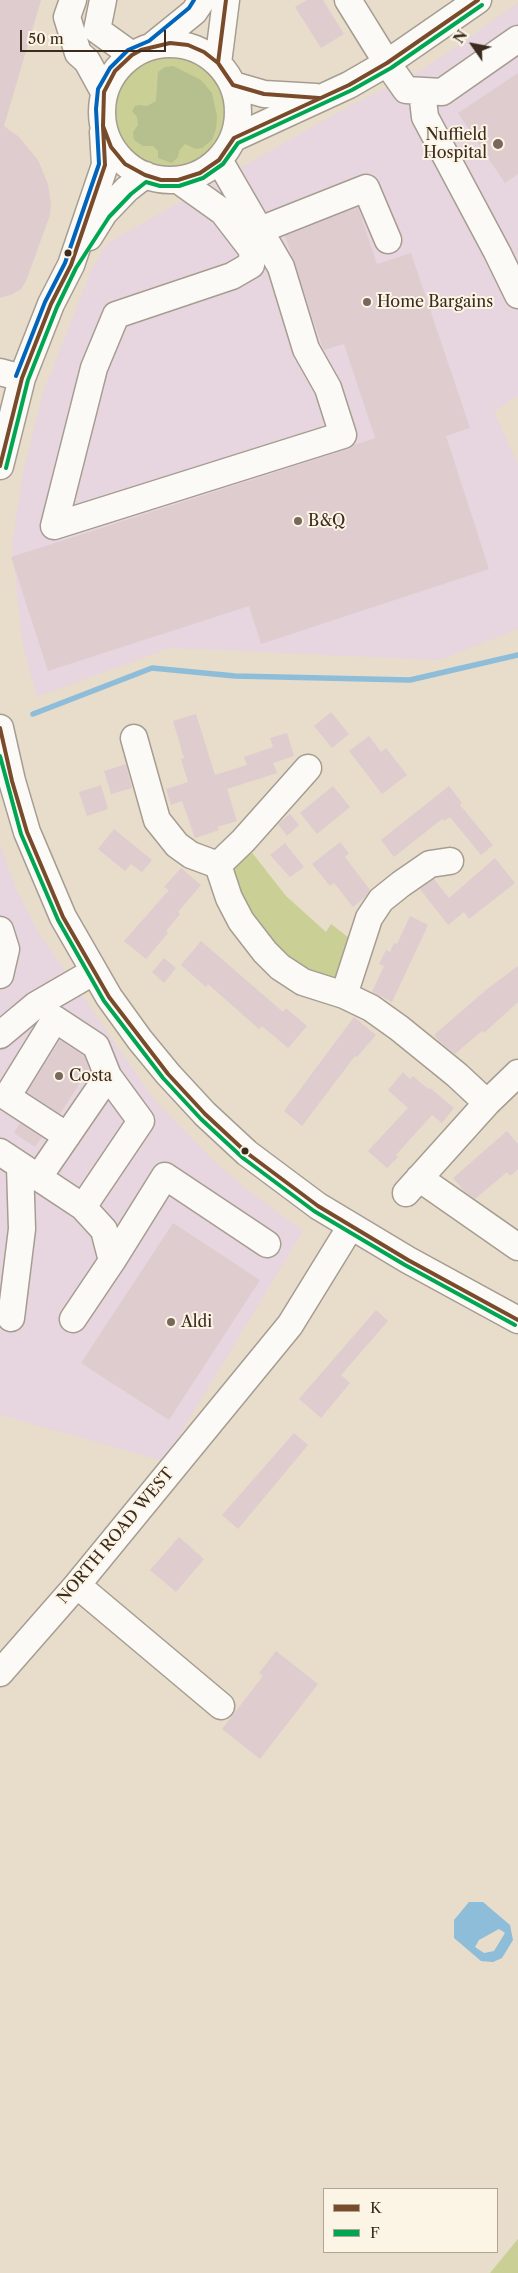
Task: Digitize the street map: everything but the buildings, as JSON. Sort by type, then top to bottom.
[{"type":"street","points":[[73,0],[67,18],[78,53],[87,62],[104,92]]},
{"type":"street","points":[[103,0],[97,30],[142,50],[170,43],[188,45],[204,52],[218,63],[233,85],[238,102],[238,120],[234,138],[219,160],[200,173],[178,180],[161,180],[144,175],[125,164],[111,147],[103,126]]},
{"type":"street","points":[[0,466],[11,375],[51,304],[70,265],[105,165],[102,109],[104,92],[115,71],[194,12],[202,0]]},
{"type":"street","points":[[218,63],[226,0]]},
{"type":"street","points":[[348,0],[386,63],[406,90],[442,92],[518,39]]},
{"type":"street","points":[[234,138],[349,85],[386,63],[478,0]]},
{"type":"street","points":[[233,85],[264,94],[319,98]]},
{"type":"street","points":[[422,91],[425,117],[518,295]]},
{"type":"street","points":[[178,180],[223,212],[256,240],[281,267],[306,349],[328,388],[343,435],[54,526],[94,368],[116,315],[232,276],[251,265],[256,240],[219,160]]},
{"type":"street","points":[[70,265],[104,213],[127,189],[144,175]]},
{"type":"street","points":[[256,240],[366,188],[388,240]]},
{"type":"street","points":[[0,728],[12,781],[27,832],[63,917],[93,972],[140,1040],[205,1114],[247,1153],[270,1171],[351,1226],[518,1320]]},
{"type":"street","points":[[134,738],[157,820],[177,845],[191,855],[218,865]]},
{"type":"street","points":[[218,865],[243,841],[308,768]]},
{"type":"street","points":[[344,995],[368,918],[381,900],[430,864],[450,861]]},
{"type":"street","points":[[218,865],[229,898],[241,921],[280,968],[303,982],[344,995],[370,1008],[399,1028],[457,1075],[487,1103]]},
{"type":"street","points":[[0,930],[6,949],[0,975]]},
{"type":"street","points":[[3,1023],[93,972]]},
{"type":"street","points":[[67,1136],[7,1097],[55,1019],[96,1046],[108,1076],[141,1121],[82,1207]]},
{"type":"street","points":[[518,1073],[487,1103],[413,1186],[518,1248]]},
{"type":"street","points":[[20,1166],[67,1136],[108,1076]]},
{"type":"street","points":[[20,1166],[82,1207],[104,1230],[112,1261]]},
{"type":"street","points":[[11,1318],[22,1229],[20,1166]]},
{"type":"street","points":[[72,1319],[112,1261],[166,1176],[267,1244]]},
{"type":"street","name":"NORTH ROAD WEST","points":[[0,1673],[77,1585],[290,1325],[351,1226]]},
{"type":"street","points":[[77,1585],[220,1706]]},
{"type":"shaded area","points":[[518,3],[518,395],[494,412],[518,464],[518,629],[440,660],[170,648],[37,697],[22,642],[12,546],[23,472],[43,393],[91,271],[106,244],[353,104],[424,69]]},
{"type":"shaded area","points":[[0,844],[14,884],[37,930],[153,1098],[214,1161],[244,1187],[303,1231],[164,1461],[0,1415]]},
{"type":"green space","points":[[170,57],[192,61],[210,74],[223,92],[227,114],[223,136],[210,154],[192,167],[170,171],[148,167],[130,154],[117,136],[113,114],[117,92],[130,74],[148,61]]},
{"type":"green space","points":[[173,66],[201,80],[212,93],[217,116],[216,129],[212,140],[202,148],[196,149],[185,144],[179,151],[178,157],[172,163],[158,158],[158,151],[153,146],[143,146],[134,140],[133,132],[138,125],[137,117],[132,111],[135,106],[147,106],[156,101],[158,72],[165,67]]},
{"type":"green space","points":[[243,841],[286,896],[326,932],[331,924],[358,945],[344,995],[280,967],[218,865]]},
{"type":"green space","points":[[518,2239],[518,2273],[490,2273]]},
{"type":"water","points":[[469,1902],[483,1902],[510,1925],[513,1940],[502,1958],[493,1962],[481,1961],[454,1938],[454,1920]],"holes":[[[499,1929],[505,1933],[494,1951],[484,1953],[475,1947],[479,1940]]]},
{"type":"waterway","points":[[33,714],[152,668],[235,676],[410,680],[518,655]]},
{"type":"transit line","points":[[16,376],[45,302],[65,263],[99,164],[96,109],[98,89],[110,68],[128,50],[149,41],[189,8],[194,0]]},
{"type":"transit line","name":"K","points":[[218,63],[226,0]]},
{"type":"transit line","name":"K","points":[[319,98],[264,94],[233,85],[218,63],[204,52],[188,45],[170,43],[141,50],[132,55],[115,71],[104,92],[103,126],[111,147],[125,164],[145,175],[161,180],[178,180],[200,173],[219,160],[234,138],[349,85],[387,63],[478,0]]},
{"type":"transit line","name":"F","points":[[6,468],[28,380],[57,307],[76,268],[109,217],[131,194],[146,182],[160,186],[179,186],[203,178],[223,164],[238,143],[352,90],[391,68],[482,5]]},
{"type":"transit line","name":"K","points":[[0,466],[22,378],[51,304],[71,265],[105,165],[103,126]]},
{"type":"transit line","name":"K","points":[[0,728],[12,781],[27,832],[63,917],[109,997],[168,1074],[205,1114],[247,1153],[318,1206],[408,1260],[518,1320]]},
{"type":"transit line","name":"F","points":[[0,756],[21,834],[58,920],[104,1001],[163,1078],[201,1119],[243,1158],[314,1211],[405,1265],[515,1325]]},
{"type":"place","name":"Nuffield Hospital","points":[[498,144]]},
{"type":"place","name":"Home Bargains","points":[[367,302]]},
{"type":"place","name":"B&Q","points":[[298,521]]},
{"type":"place","name":"Costa","points":[[59,1076]]},
{"type":"place","name":"Aldi","points":[[171,1322]]}]
